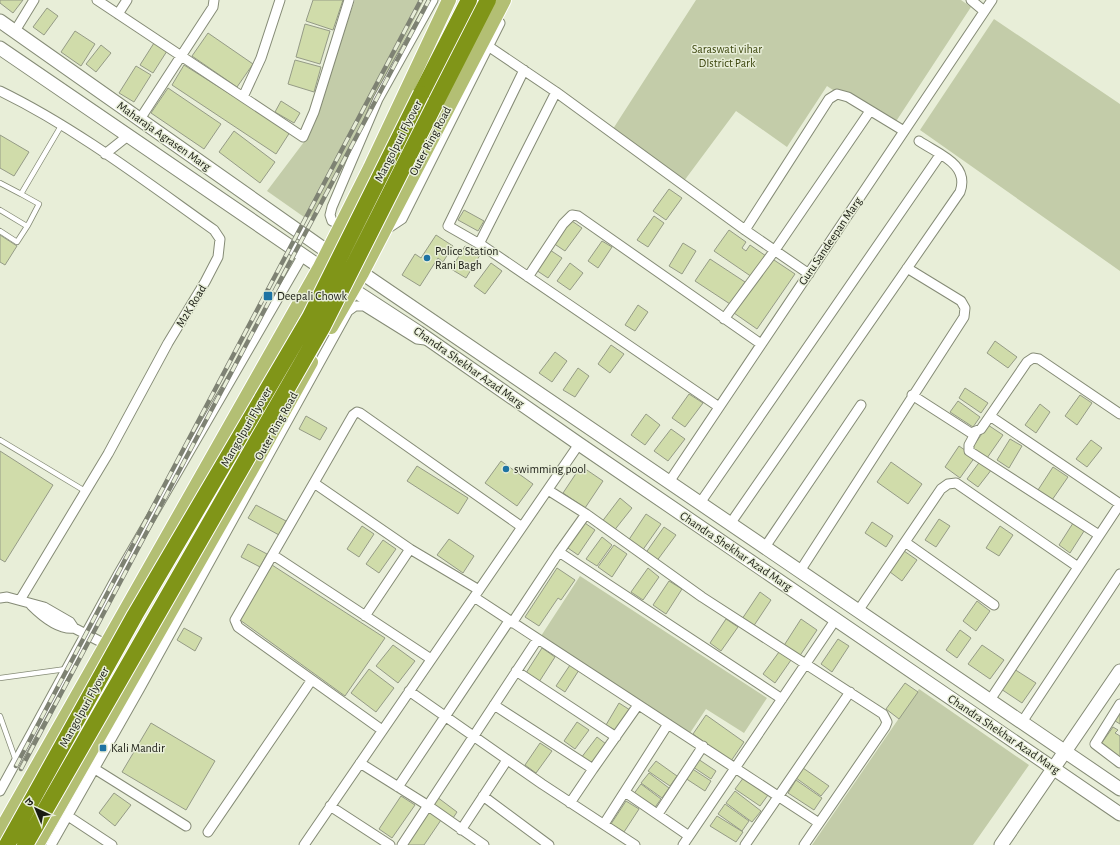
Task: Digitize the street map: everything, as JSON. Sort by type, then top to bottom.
[{"type":"highway","name":"Mangolpuri Flyover","points":[[6,845],[135,615],[310,317],[469,0]]},
{"type":"highway","name":"Mangolpuri Flyover","points":[[25,845],[323,326],[488,0]]},
{"type":"main road","points":[[0,832],[320,267],[370,168],[449,0]]},
{"type":"main road","name":"Outer Ring Road","points":[[36,845],[362,273],[381,233],[504,0]]},
{"type":"main road","points":[[370,168],[380,164],[391,165],[404,177],[406,186]]},
{"type":"main road","points":[[222,442],[256,461]]},
{"type":"street","points":[[16,31],[34,0]]},
{"type":"street","points":[[97,0],[303,137],[314,112],[349,0]]},
{"type":"street","points":[[118,14],[127,0]]},
{"type":"street","points":[[140,119],[212,6],[214,0]]},
{"type":"street","points":[[243,97],[261,58],[280,0]]},
{"type":"street","points":[[342,225],[332,221],[330,215],[332,207],[378,99],[433,0]]},
{"type":"street","points":[[381,233],[402,219],[511,0]]},
{"type":"street","points":[[970,0],[984,11]]},
{"type":"street","name":"Guru Sandeepan Marg","points":[[669,482],[992,0]]},
{"type":"street","name":"Maharaja Agrasen Marg","points":[[0,21],[328,252]]},
{"type":"street","points":[[488,46],[556,92],[745,230],[809,274]]},
{"type":"street","name":"Maharaja Agrasen Marg","points":[[0,48],[320,267]]},
{"type":"street","points":[[524,70],[448,226],[479,244],[719,407]]},
{"type":"street","name":"M2K Road","points":[[0,91],[105,154],[214,230],[220,239],[218,258],[205,282],[168,343],[108,454],[20,600]]},
{"type":"street","points":[[479,244],[556,92]]},
{"type":"street","points":[[745,230],[829,99],[837,94],[848,97],[904,131]]},
{"type":"street","points":[[724,319],[775,250],[870,111]]},
{"type":"street","points":[[105,154],[129,135]]},
{"type":"street","points":[[730,524],[960,192],[964,182],[961,172],[955,164],[919,141]]},
{"type":"street","points":[[700,503],[940,154]]},
{"type":"street","points":[[218,196],[228,181]]},
{"type":"street","points":[[528,277],[563,224],[572,216],[578,216],[761,344]]},
{"type":"street","points":[[0,789],[17,763],[119,573],[303,255]]},
{"type":"street","points":[[800,571],[964,316],[965,308],[961,301],[908,268]]},
{"type":"street","name":"Chandra Shekhar Azad Marg","points":[[362,273],[1120,789]]},
{"type":"street","name":"Chandra Shekhar Azad Marg","points":[[352,289],[416,330],[579,444],[1120,814]]},
{"type":"street","points":[[50,845],[95,769],[348,310],[355,306],[364,306],[417,339],[430,340]]},
{"type":"street","points":[[416,330],[426,317]]},
{"type":"street","points":[[912,395],[971,433],[976,432],[981,429],[1027,362],[1033,358],[1039,359],[1120,414]]},
{"type":"street","points":[[765,547],[861,405]]},
{"type":"street","points":[[382,730],[312,681],[236,624],[235,620],[353,415],[357,412],[522,527]]},
{"type":"street","points":[[990,416],[1120,504],[990,700]]},
{"type":"street","points":[[976,432],[969,445],[969,451],[1099,535]]},
{"type":"street","points":[[304,845],[579,444]]},
{"type":"street","points":[[314,483],[476,594],[510,622],[703,746],[819,823]]},
{"type":"street","points":[[847,627],[941,489],[948,484],[956,483],[1078,568]]},
{"type":"street","points":[[548,490],[586,514],[702,597],[883,714],[887,722],[885,727],[804,845]]},
{"type":"street","points":[[398,787],[445,716],[586,514]]},
{"type":"street","points":[[905,542],[994,605]]},
{"type":"street","points":[[365,616],[410,549]]},
{"type":"street","points":[[559,552],[782,699]]},
{"type":"street","points":[[273,554],[431,659]]},
{"type":"street","points":[[1022,722],[1120,574]]},
{"type":"street","points":[[0,598],[7,597],[20,600],[31,605],[44,607],[70,622],[74,628],[107,645]]},
{"type":"street","points":[[683,845],[848,603]]},
{"type":"street","points":[[402,845],[537,640]]},
{"type":"street","points":[[516,670],[616,737]]},
{"type":"street","points":[[1001,845],[1120,670]]},
{"type":"street","points":[[208,832],[215,824],[312,681]]},
{"type":"street","points":[[410,691],[570,803],[604,824],[629,843]]},
{"type":"street","points":[[745,845],[850,692]]},
{"type":"street","points":[[1120,704],[1095,744],[1120,763]]},
{"type":"street","points":[[494,705],[593,769]]},
{"type":"street","points":[[570,803],[638,705]]},
{"type":"street","points":[[604,824],[668,724]]},
{"type":"street","points":[[658,814],[703,746]]},
{"type":"street","points":[[461,830],[508,760]]},
{"type":"street","points":[[360,764],[428,805],[484,845]]},
{"type":"street","points":[[95,769],[186,826]]},
{"type":"street","points":[[625,792],[689,836]]},
{"type":"street","points":[[483,796],[549,845]]},
{"type":"street","points":[[330,806],[390,845]]},
{"type":"street","points":[[68,816],[100,842],[112,845]]},
{"type":"lane","points":[[21,194],[60,126]]},
{"type":"lane","points":[[0,183],[39,204],[29,224],[17,242],[0,231]]},
{"type":"lane","points":[[0,210],[25,225],[29,224]]},
{"type":"lane","points":[[0,440],[85,491]]},
{"type":"lane","points":[[0,678],[67,669]]},
{"type":"lane","points":[[0,716],[17,763]]},
{"type":"green space","points":[[355,0],[424,0],[317,216],[304,217],[267,191],[307,138]]},
{"type":"green space","name":"Saraswati vihar DIstrict Park","points":[[696,0],[961,0],[971,7],[891,129],[827,86],[787,147],[736,111],[684,181],[611,132]]},
{"type":"green space","points":[[994,19],[1120,104],[1120,271],[920,130]]},
{"type":"green space","points":[[580,576],[767,698],[744,733],[706,709],[690,733],[541,636]]},
{"type":"green space","points":[[919,689],[1029,765],[973,845],[812,845]]},
{"type":"building","points":[[0,0],[23,0],[13,13],[0,3]]},
{"type":"building","points":[[313,0],[343,0],[333,30],[306,21]]},
{"type":"building","points":[[47,8],[58,16],[44,35],[33,27]]},
{"type":"building","points":[[305,24],[330,31],[320,64],[296,57]]},
{"type":"building","points":[[75,31],[95,44],[81,66],[61,52]]},
{"type":"building","points":[[208,33],[253,64],[237,87],[192,56]]},
{"type":"building","points":[[154,43],[167,51],[153,73],[140,65]]},
{"type":"building","points":[[101,45],[111,53],[96,72],[86,64]]},
{"type":"building","points":[[295,60],[321,67],[314,92],[288,84]]},
{"type":"building","points":[[184,65],[290,132],[276,154],[172,85]]},
{"type":"building","points":[[136,66],[151,75],[134,102],[119,93]]},
{"type":"building","points":[[168,88],[221,124],[204,149],[151,113]]},
{"type":"building","points":[[281,101],[300,113],[294,123],[275,112]]},
{"type":"building","points":[[234,131],[275,162],[260,183],[219,152]]},
{"type":"building","points":[[0,135],[29,152],[14,176],[0,168]]},
{"type":"building","points":[[669,189],[682,198],[666,220],[653,211]]},
{"type":"building","points":[[464,210],[484,221],[478,231],[458,220]]},
{"type":"building","points":[[654,216],[664,223],[648,247],[637,240]]},
{"type":"building","points":[[569,219],[582,228],[565,251],[553,243]]},
{"type":"building","points":[[729,230],[746,242],[742,248],[746,251],[750,245],[766,256],[752,277],[714,251]]},
{"type":"building","points":[[0,235],[17,246],[5,265],[0,262]]},
{"type":"building","points":[[436,235],[453,246],[443,262],[438,258],[420,286],[402,275],[415,254],[421,258]]},
{"type":"building","points":[[602,241],[612,247],[598,268],[588,261]]},
{"type":"building","points":[[683,243],[696,251],[682,274],[669,266]]},
{"type":"building","points":[[465,246],[480,255],[466,278],[451,269]]},
{"type":"building","points":[[550,250],[562,258],[548,278],[536,270]]},
{"type":"building","points":[[771,258],[795,274],[757,329],[734,313]]},
{"type":"building","points":[[710,259],[745,282],[730,304],[695,281]]},
{"type":"building","points":[[491,263],[502,271],[485,294],[474,286]]},
{"type":"building","points":[[570,263],[583,273],[570,290],[557,281]]},
{"type":"building","points":[[638,305],[648,312],[635,331],[625,325]]},
{"type":"building","points":[[995,341],[1017,357],[1008,368],[987,353]]},
{"type":"building","points":[[611,345],[624,354],[610,373],[598,364]]},
{"type":"building","points":[[555,352],[567,361],[552,382],[539,373]]},
{"type":"building","points":[[578,368],[589,376],[575,397],[563,390]]},
{"type":"building","points":[[965,388],[988,403],[981,413],[959,398]]},
{"type":"building","points":[[689,394],[703,403],[685,427],[672,418]]},
{"type":"building","points":[[1080,395],[1092,403],[1077,425],[1065,416]]},
{"type":"building","points":[[958,401],[980,417],[973,427],[950,412]]},
{"type":"building","points":[[1040,404],[1050,412],[1036,433],[1025,425]]},
{"type":"building","points":[[646,414],[660,425],[645,445],[631,435]]},
{"type":"building","points":[[306,416],[327,428],[320,440],[299,429]]},
{"type":"building","points":[[988,425],[1003,435],[987,458],[972,448]]},
{"type":"building","points":[[671,429],[685,439],[668,461],[654,451]]},
{"type":"building","points":[[1010,439],[1022,446],[1009,468],[997,460]]},
{"type":"building","points":[[1091,440],[1102,448],[1087,467],[1076,459]]},
{"type":"building","points":[[959,446],[975,457],[960,478],[945,467]]},
{"type":"building","points":[[0,451],[53,485],[5,562],[0,559]]},
{"type":"building","points":[[981,460],[992,469],[978,487],[967,479]]},
{"type":"building","points":[[501,461],[533,484],[517,506],[485,483]]},
{"type":"building","points":[[891,462],[922,484],[908,504],[877,482]]},
{"type":"building","points":[[417,466],[468,498],[458,514],[407,481]]},
{"type":"building","points":[[581,466],[603,481],[585,508],[563,493]]},
{"type":"building","points":[[1053,467],[1068,477],[1052,500],[1038,490]]},
{"type":"building","points":[[620,498],[632,508],[613,532],[601,523]]},
{"type":"building","points":[[256,505],[286,521],[279,535],[248,518]]},
{"type":"building","points":[[646,514],[661,524],[642,551],[628,541]]},
{"type":"building","points":[[939,519],[950,526],[936,547],[925,540]]},
{"type":"building","points":[[1075,520],[1086,528],[1070,553],[1059,545]]},
{"type":"building","points":[[582,521],[595,530],[578,555],[565,546]]},
{"type":"building","points":[[872,522],[893,536],[886,547],[865,533]]},
{"type":"building","points":[[362,526],[374,534],[359,557],[347,549]]},
{"type":"building","points":[[1000,526],[1013,535],[999,556],[986,548]]},
{"type":"building","points":[[664,527],[676,535],[656,562],[645,554]]},
{"type":"building","points":[[602,537],[612,545],[597,566],[586,559]]},
{"type":"building","points":[[449,539],[474,556],[463,573],[437,555]]},
{"type":"building","points":[[383,540],[396,549],[379,573],[366,564]]},
{"type":"building","points":[[248,544],[267,554],[260,567],[241,557]]},
{"type":"building","points":[[614,545],[627,554],[612,577],[598,567]]},
{"type":"building","points":[[904,551],[917,560],[902,581],[890,572]]},
{"type":"building","points":[[272,565],[385,638],[345,696],[240,620]]},
{"type":"building","points":[[557,568],[575,580],[561,600],[558,598],[539,626],[525,617]]},
{"type":"building","points":[[648,568],[659,577],[643,600],[631,592]]},
{"type":"building","points":[[669,581],[682,589],[666,614],[653,605]]},
{"type":"building","points":[[760,592],[771,600],[753,627],[742,619]]},
{"type":"building","points":[[977,601],[990,611],[976,631],[963,621]]},
{"type":"building","points":[[726,619],[738,627],[721,651],[710,643]]},
{"type":"building","points":[[801,619],[817,630],[799,657],[783,647]]},
{"type":"building","points":[[184,628],[202,638],[195,651],[177,640]]},
{"type":"building","points":[[960,630],[971,638],[957,658],[946,650]]},
{"type":"building","points":[[838,639],[849,646],[832,672],[821,664]]},
{"type":"building","points":[[393,645],[415,661],[398,683],[376,666]]},
{"type":"building","points":[[982,645],[1004,660],[990,679],[968,664]]},
{"type":"building","points":[[542,648],[555,657],[539,682],[526,673]]},
{"type":"building","points":[[779,652],[791,660],[775,683],[763,674]]},
{"type":"building","points":[[570,665],[579,670],[565,692],[556,686]]},
{"type":"building","points":[[369,669],[394,688],[376,712],[351,693]]},
{"type":"building","points":[[1014,669],[1036,683],[1022,703],[1001,689]]},
{"type":"building","points":[[905,683],[918,692],[899,719],[886,709]]},
{"type":"building","points":[[619,703],[630,710],[617,731],[606,725]]},
{"type":"building","points":[[1120,708],[1120,724],[1112,719]]},
{"type":"building","points":[[706,715],[744,742],[731,761],[693,734]]},
{"type":"building","points":[[577,722],[589,730],[575,749],[564,741]]},
{"type":"building","points":[[151,723],[215,761],[186,810],[122,772]]},
{"type":"building","points":[[1113,727],[1118,730],[1115,733],[1120,736],[1120,757],[1101,744]]},
{"type":"building","points":[[597,737],[606,744],[591,765],[581,758]]},
{"type":"building","points":[[540,743],[552,751],[536,773],[525,765]]},
{"type":"building","points":[[698,759],[716,771],[711,779],[693,767]]},
{"type":"building","points":[[656,761],[677,776],[670,786],[648,771]]},
{"type":"building","points":[[691,768],[711,781],[705,791],[685,778]]},
{"type":"building","points":[[803,768],[829,786],[821,796],[796,778]]},
{"type":"building","points":[[649,773],[669,788],[662,798],[641,783]]},
{"type":"building","points":[[744,777],[768,795],[760,806],[735,789]]},
{"type":"building","points":[[796,780],[822,798],[814,810],[788,793]]},
{"type":"building","points":[[641,784],[661,799],[653,810],[633,795]]},
{"type":"building","points":[[735,791],[761,811],[752,822],[726,803]]},
{"type":"building","points":[[114,793],[131,805],[115,826],[99,813]]},
{"type":"building","points":[[401,796],[415,805],[392,838],[379,829]]},
{"type":"building","points":[[437,797],[457,812],[451,821],[431,805]]},
{"type":"building","points":[[626,801],[639,809],[624,832],[611,824]]},
{"type":"building","points":[[725,804],[749,821],[742,831],[718,814]]},
{"type":"building","points":[[427,810],[441,820],[424,845],[408,845],[404,843]]},
{"type":"building","points":[[717,816],[743,832],[736,842],[710,826]]},
{"type":"railway","points":[[16,766],[421,0]]},
{"type":"railway","points":[[21,769],[429,0]]},
{"type":"place","name":"Police Station Rani Bagh","points":[[427,258]]},
{"type":"place","name":"Deepali Chowk","points":[[268,296]]},
{"type":"place","name":"swimming pool","points":[[506,469]]},
{"type":"place","name":"Kali Mandir","points":[[103,748]]}]
